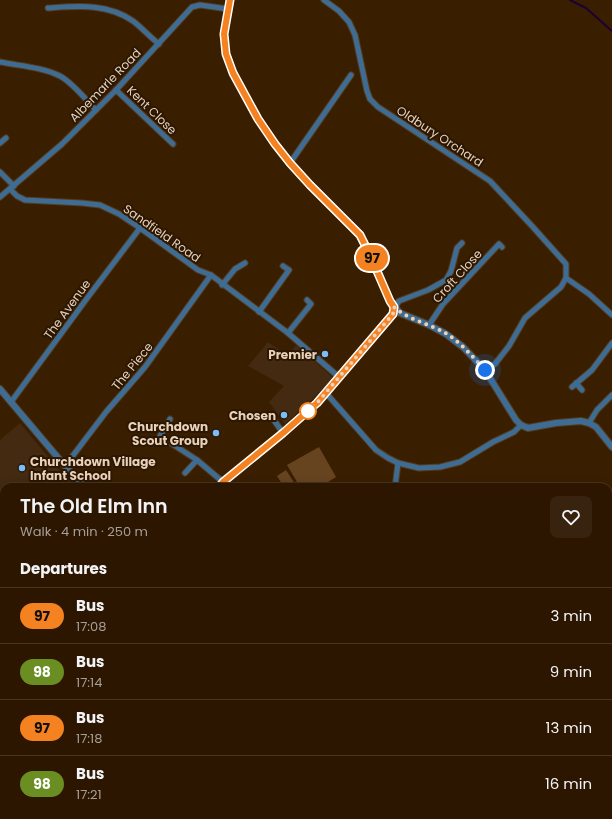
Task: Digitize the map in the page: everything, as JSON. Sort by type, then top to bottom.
[{"type":"street","points":[[60,0],[61,7]]},
{"type":"street","points":[[230,0],[224,34],[226,54],[233,73],[258,119],[275,144],[310,185],[360,235],[394,307],[400,313],[446,334],[463,347],[485,370],[516,420],[521,425],[528,428],[556,423],[581,421],[596,426],[612,447]]},
{"type":"street","name":"Oldbury Orchard","points":[[324,0],[339,11],[349,22],[355,35],[370,99],[378,107],[490,181],[566,264],[566,278]]},
{"type":"street","name":"Albemarle Road","points":[[0,198],[62,144],[116,90],[192,7],[200,5],[228,8]]},
{"type":"street","points":[[48,8],[81,6],[100,8],[117,13],[133,22],[159,44]]},
{"type":"street","points":[[0,62],[44,70],[61,76],[72,85],[96,110]]},
{"type":"street","points":[[290,163],[350,75]]},
{"type":"street","name":"Kent Close","points":[[116,90],[173,144]]},
{"type":"street","points":[[0,143],[6,138]]},
{"type":"street","name":"Sandfield Road","points":[[0,172],[17,196],[25,200],[82,203],[100,206],[119,214],[198,270],[211,275],[222,285],[288,333],[339,377]]},
{"type":"street","name":"The Avenue","points":[[11,402],[84,301],[140,228]]},
{"type":"street","points":[[223,483],[317,403],[393,314],[394,307],[399,301],[428,290],[446,280],[451,271],[455,248],[462,243]]},
{"type":"street","name":"Croft Close","points":[[429,325],[443,304],[499,244],[502,247]]},
{"type":"street","points":[[222,285],[235,269],[245,263]]},
{"type":"street","points":[[260,312],[291,271],[283,266]]},
{"type":"street","name":"The Piece","points":[[65,466],[106,412],[145,367],[211,275]]},
{"type":"street","points":[[485,370],[495,364],[509,346],[525,318],[561,287],[566,278],[589,294],[612,316]]},
{"type":"street","points":[[307,300],[316,308]]},
{"type":"street","points":[[288,333],[312,304]]},
{"type":"street","points":[[582,390],[574,385],[592,370],[612,344]]},
{"type":"street","points":[[0,389],[65,466],[82,483]]},
{"type":"street","points":[[326,393],[376,450],[398,463],[419,468],[435,468],[460,462],[493,442],[514,432],[521,425]]},
{"type":"street","points":[[589,423],[596,410],[612,395]]},
{"type":"street","points":[[271,416],[283,433]]},
{"type":"street","points":[[170,419],[160,436],[197,460],[219,483]]},
{"type":"street","points":[[185,473],[197,460]]},
{"type":"street","points":[[396,483],[398,463]]},
{"type":"shaded area","points":[[268,342],[288,356],[296,345],[332,377],[331,380],[308,403],[285,424],[269,402],[284,386],[248,366]]},
{"type":"shaded area","name":"Churchdown Village Infant School","points":[[20,423],[60,471],[72,483],[0,483],[0,440]]},
{"type":"shaded area","points":[[319,447],[336,477],[326,483],[298,483],[287,465]]},
{"type":"shaded area","points":[[286,470],[294,483],[281,483],[277,476]]},
{"type":"waterway","points":[[570,0],[586,8],[612,31]]},
{"type":"bus line","name":"97","points":[[222,483],[317,403],[393,314],[394,307],[360,235],[310,185],[275,144],[258,119],[233,73],[226,54],[224,34],[230,0]]},
{"type":"place","name":"Premier","points":[[325,354]]},
{"type":"place","name":"Chosen","points":[[284,415]]},
{"type":"place","name":"Churchdown Scout Group","points":[[216,433]]},
{"type":"place","name":"Churchdown Village Infant School","points":[[22,468]]},
{"type":"route","points":[[308,411],[317,403],[393,314],[394,307],[400,313],[446,334],[463,347],[485,370]]}]
